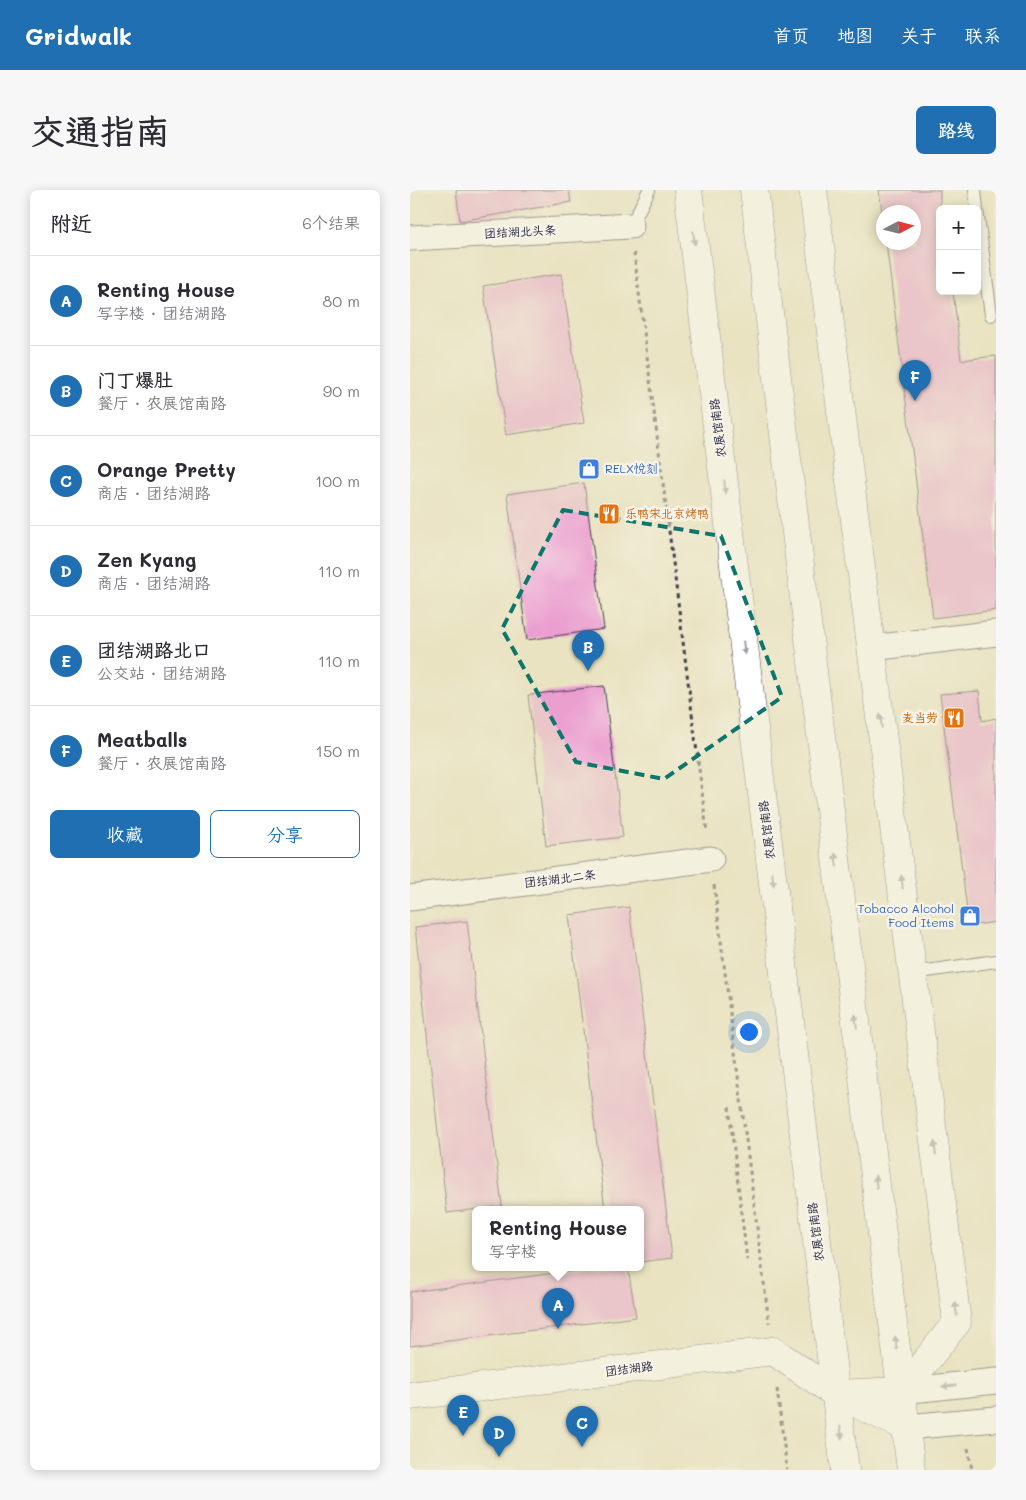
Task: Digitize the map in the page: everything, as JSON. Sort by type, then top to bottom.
[{"type":"main road","name":"农展馆南路","points":[[688,190],[845,1470]]},
{"type":"main road","points":[[754,190],[911,1470]]},
{"type":"main road","points":[[813,190],[957,1322],[902,1391],[836,1394]]},
{"type":"main road","name":"团结湖路","points":[[410,1396],[772,1351],[836,1394],[906,1427]]},
{"type":"street","name":"团结湖北头条","points":[[410,238],[631,226]]},
{"type":"street","points":[[872,648],[996,633]]},
{"type":"street","name":"团结湖北二条","points":[[410,898],[711,860]]},
{"type":"street","points":[[902,1391],[996,1381]]},
{"type":"street","points":[[906,1427],[996,1419]]},
{"type":"lane","points":[[631,226],[649,190]]},
{"type":"lane","points":[[974,190],[976,205]]},
{"type":"lane","points":[[981,240],[991,315]]},
{"type":"lane","points":[[913,973],[996,961]]},
{"type":"path","points":[[728,1107],[747,1260]]},
{"type":"highlighted area","points":[[563,510],[721,536],[782,697],[664,779],[576,762],[502,629]]},
{"type":"building","points":[[456,190],[569,190],[571,202],[460,221]]},
{"type":"building","points":[[879,190],[940,190],[940,205],[936,205],[936,295],[953,295],[961,360],[996,356],[996,610],[933,618],[887,250],[921,250],[921,205],[881,205]]},
{"type":"building","points":[[561,274],[584,423],[506,435],[483,286]]},
{"type":"building","points":[[584,483],[604,629],[527,640],[507,494]]},
{"type":"building","points":[[604,686],[623,837],[546,846],[528,695]]},
{"type":"building","points":[[979,691],[982,721],[996,718],[996,922],[969,926],[940,694]]},
{"type":"building","points":[[629,907],[672,1258],[644,1262],[644,1206],[605,1206],[569,915]]},
{"type":"building","points":[[467,921],[502,1206],[472,1206],[472,1210],[447,1213],[415,927]]},
{"type":"building","points":[[571,1271],[628,1271],[636,1317],[410,1346],[410,1292]]},
{"type":"place","name":"Meatballs","points":[[915,401]]},
{"type":"place","name":"RELX悦刻","points":[[589,469]]},
{"type":"place","name":"乐鸭宋北京烤鸭","points":[[609,514]]},
{"type":"place","name":"门丁爆肚","points":[[588,671]]},
{"type":"place","name":"麦当劳","points":[[954,718]]},
{"type":"place","name":"Tobacco Alcohol Food Items","points":[[970,916]]},
{"type":"place","name":"Renting House","points":[[558,1329]]},
{"type":"place","name":"团结湖路北口","points":[[463,1436]]},
{"type":"place","name":"Orange Pretty","points":[[582,1447]]},
{"type":"place","name":"Zen Kyang","points":[[499,1457]]}]
